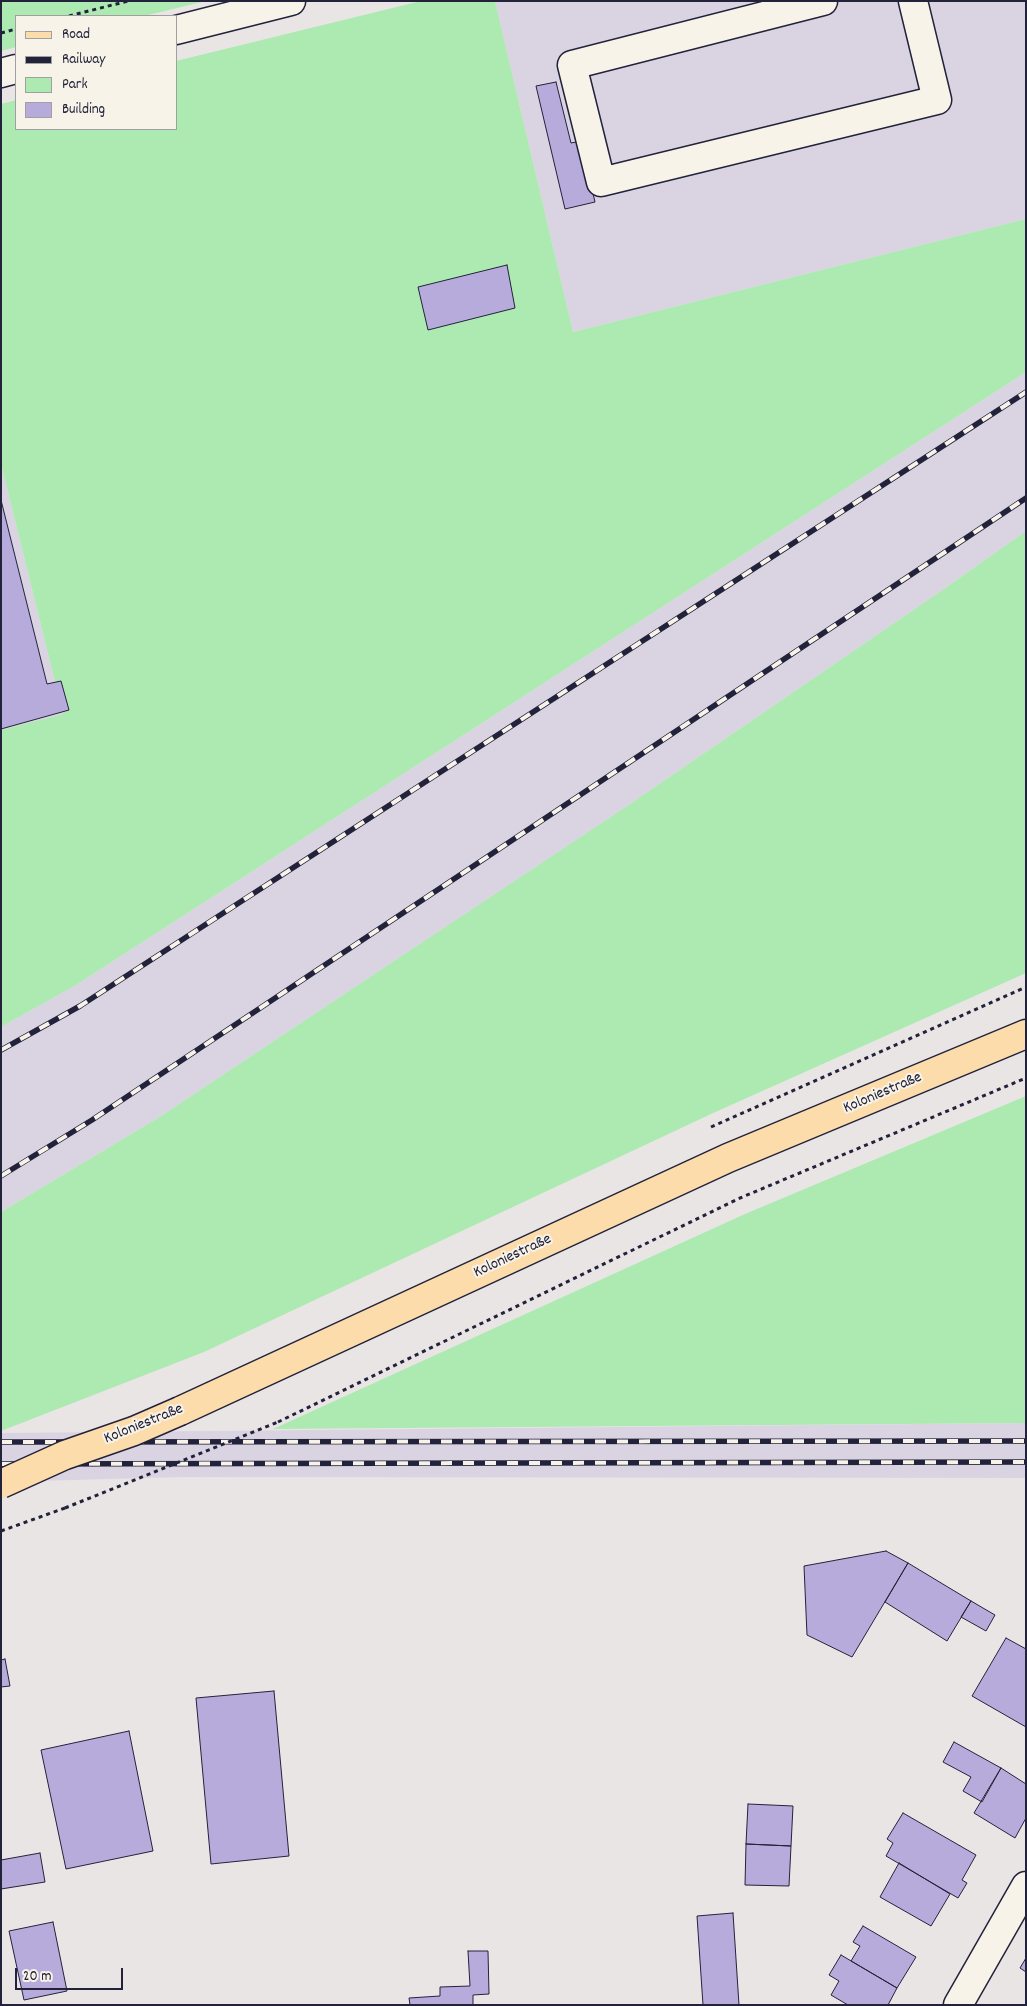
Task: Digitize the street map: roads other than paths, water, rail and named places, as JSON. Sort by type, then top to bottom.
[{"type":"main road","name":"Koloniestraße","points":[[1,1484],[65,1455],[134,1431],[180,1411],[728,1158],[1026,1034]]},
{"type":"street","points":[[178,29],[291,1]]},
{"type":"street","points":[[823,1],[572,65],[601,182],[937,100],[914,1]]},
{"type":"street","points":[[1,73],[15,70]]},
{"type":"street","points":[[958,2005],[1026,1886]]},
{"type":"railway","points":[[1,1050],[80,1006],[1026,392]]},
{"type":"railway","points":[[1,1176],[92,1120],[1026,498]]},
{"type":"railway","points":[[1,1442],[1026,1441]]},
{"type":"railway","points":[[1,1464],[1026,1462]]}]
